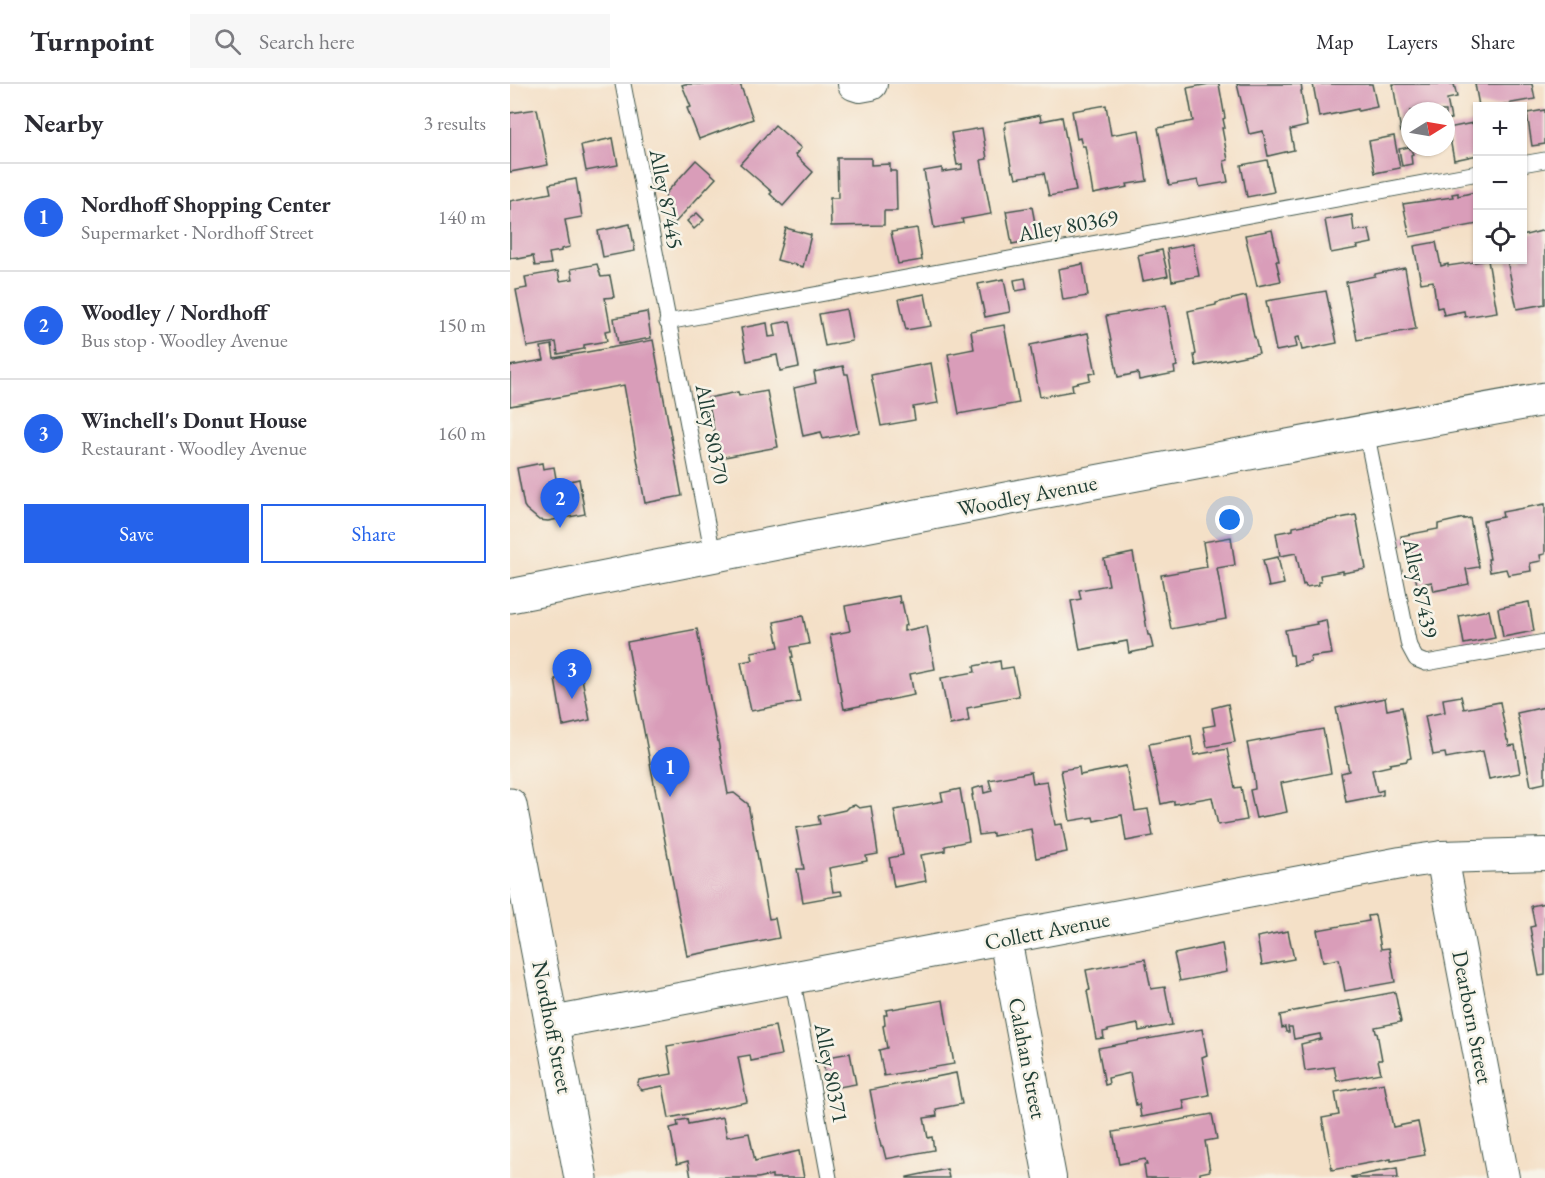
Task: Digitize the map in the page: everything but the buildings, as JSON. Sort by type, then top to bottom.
[{"type":"main road","name":"Woodley Avenue","points":[[510,596],[713,555],[1545,399]]},
{"type":"main road","name":"Nordhoff Street","points":[[510,805],[581,1178]]},
{"type":"street","points":[[854,84],[860,86],[871,84]]},
{"type":"street","name":"Collett Avenue","points":[[552,1023],[1401,863],[1442,857],[1545,854]]},
{"type":"street","name":"Dearborn Street","points":[[1442,857],[1503,1178]]},
{"type":"street","name":"Calahan Street","points":[[1005,938],[1050,1178]]},
{"type":"lane","name":"Alley 87445","points":[[623,84],[667,322]]},
{"type":"lane","points":[[1527,163],[1545,160]]},
{"type":"lane","name":"Alley 80369","points":[[667,322],[1473,174]]},
{"type":"lane","name":"Alley 80370","points":[[667,322],[713,555]]},
{"type":"lane","name":"Alley 87439","points":[[1366,431],[1409,646],[1416,659],[1425,663],[1545,642]]},
{"type":"lane","name":"Alley 80371","points":[[792,977],[829,1178]]},
{"type":"place","name":"Woodley / Nordhoff","points":[[560,528]]},
{"type":"place","name":"Winchell's Donut House","points":[[572,699]]},
{"type":"place","name":"Nordhoff Shopping Center","points":[[670,797]]}]
